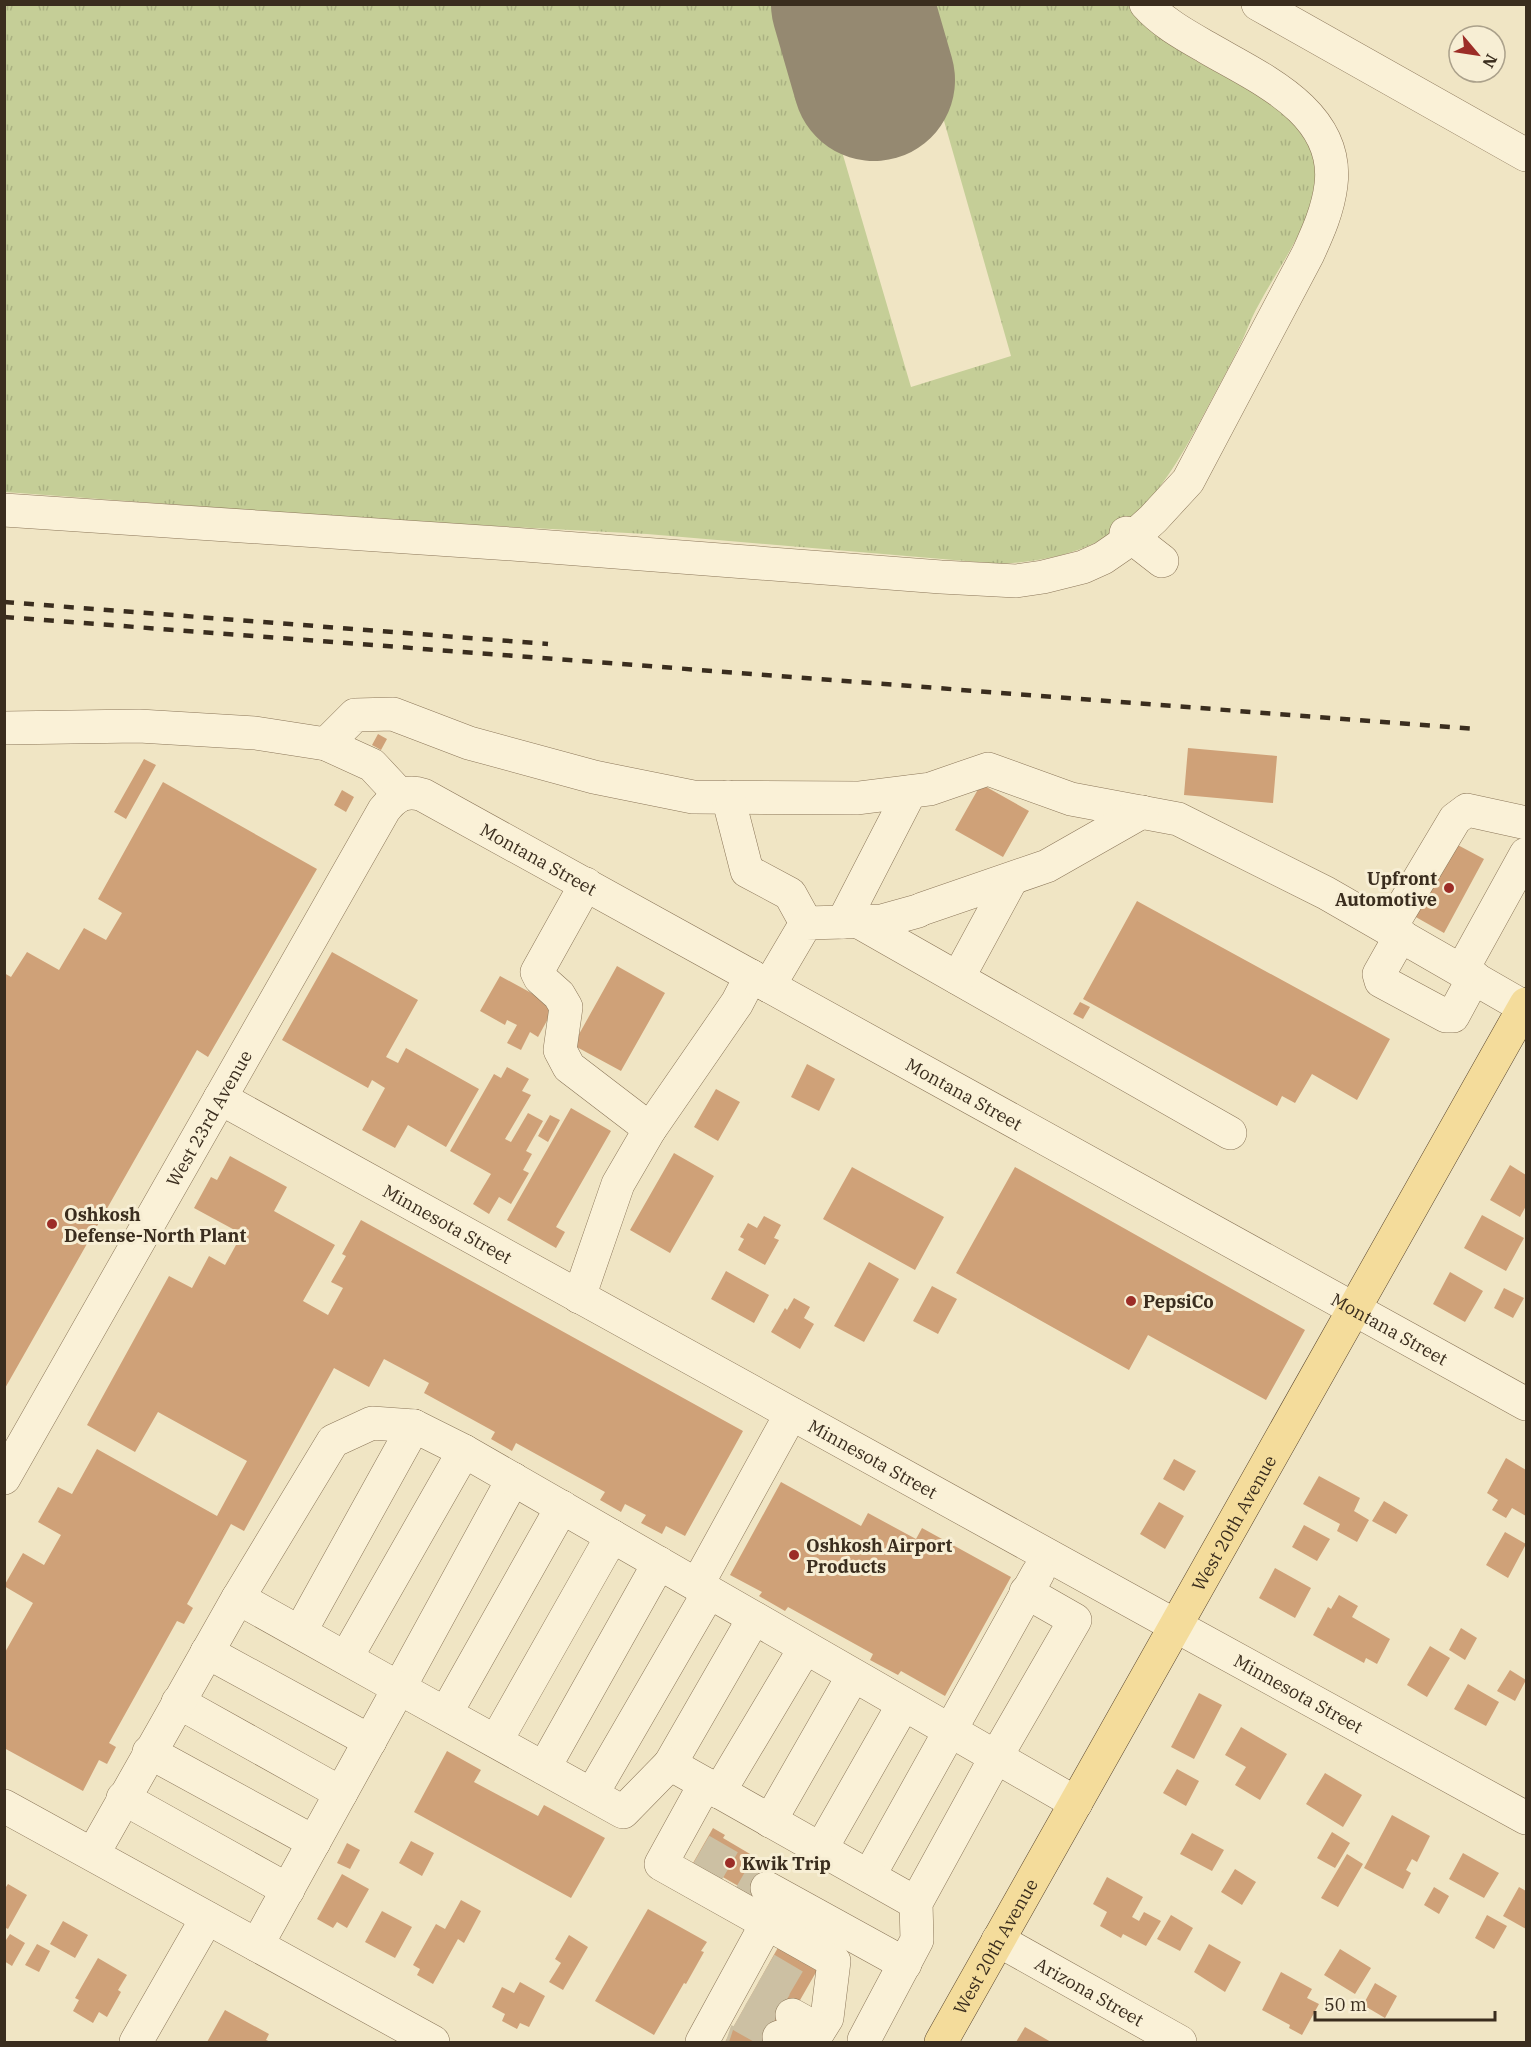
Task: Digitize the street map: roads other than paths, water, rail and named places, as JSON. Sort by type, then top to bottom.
[{"type":"main road","name":"West 20th Avenue","points":[[941,2043],[1526,1005]]},
{"type":"street","points":[[4,510],[512,544],[941,577],[1016,580],[1043,577],[1083,567],[1103,558],[1154,519],[1188,481],[1308,254],[1323,222],[1332,182],[1330,159],[1323,138],[1307,114],[1289,96],[1182,33],[1155,14],[1146,4]]},
{"type":"street","points":[[1258,4],[1527,155]]},
{"type":"street","points":[[1129,536],[1162,561]]},
{"type":"street","points":[[326,744],[355,715],[393,714],[469,743],[594,777],[693,797],[858,798],[930,789],[988,769],[1071,799],[1178,819],[1326,893],[1526,1005]]},
{"type":"street","points":[[4,728],[139,726],[255,733],[326,744],[372,765],[400,795]]},
{"type":"street","name":"Montana Street","points":[[400,795],[416,792],[423,795],[1527,1404]]},
{"type":"street","points":[[851,922],[910,792]]},
{"type":"street","name":"West 23rd Avenue","points":[[4,1478],[384,810],[400,795]]},
{"type":"street","points":[[728,797],[747,871],[790,894],[806,923]]},
{"type":"street","points":[[1527,823],[1467,810],[1455,819],[1396,932],[1379,974],[1381,981],[1446,1016],[1453,1016],[1468,974],[1527,854]]},
{"type":"street","points":[[806,923],[882,921],[1011,880],[1047,866],[1142,812]]},
{"type":"street","points":[[958,978],[1011,880]]},
{"type":"street","points":[[586,885],[537,972],[540,978],[560,995],[567,1007],[560,1050],[569,1067],[650,1129]]},
{"type":"street","points":[[851,922],[958,978],[1230,1133]]},
{"type":"street","points":[[579,1297],[618,1184],[650,1129],[736,1003],[760,981],[806,923]]},
{"type":"street","name":"Minnesota Street","points":[[220,1098],[1527,1818]]},
{"type":"street","points":[[591,1794],[703,1588],[791,1414]]},
{"type":"street","points":[[93,1854],[238,1598],[333,1441],[372,1423],[414,1426],[464,1451],[1076,1803]]},
{"type":"street","points":[[300,1632],[414,1426]]},
{"type":"street","points":[[346,1658],[464,1451]]},
{"type":"street","points":[[257,1946],[513,1479]]},
{"type":"street","points":[[446,1713],[562,1507]]},
{"type":"street","points":[[496,1741],[612,1536]]},
{"type":"street","points":[[869,1876],[1047,1555]]},
{"type":"street","points":[[543,1768],[659,1563]]},
{"type":"street","points":[[805,1648],[712,1788],[689,1842],[661,1864],[834,1961],[806,2023],[866,2041],[917,1940],[916,1903],[1075,1620],[1026,1592]]},
{"type":"street","points":[[238,1598],[623,1812],[670,1764],[754,1618]]},
{"type":"street","points":[[207,1652],[370,1741]]},
{"type":"street","points":[[770,1821],[853,1676]]},
{"type":"street","points":[[178,1702],[341,1793]]},
{"type":"street","points":[[821,1849],[903,1705]]},
{"type":"street","points":[[149,1752],[314,1842]]},
{"type":"street","points":[[670,1764],[916,1903]]},
{"type":"street","points":[[123,1798],[288,1890]]},
{"type":"street","points":[[4,1806],[433,2043]]},
{"type":"street","points":[[767,1888],[905,1964]]},
{"type":"street","points":[[136,2043],[207,1918]]},
{"type":"street","points":[[734,2004],[767,1923]]},
{"type":"street","name":"Arizona Street","points":[[998,1940],[1180,2043]]},
{"type":"tunnel","points":[[701,1850],[767,1888]]},
{"type":"tunnel","points":[[766,1969],[805,1992]]},
{"type":"tunnel","points":[[753,1992],[792,2015]]},
{"type":"tunnel","points":[[740,2015],[779,2037]]},
{"type":"railway","points":[[4,602],[548,644]]},
{"type":"railway","points":[[4,617],[1475,729]]},
{"type":"place","name":"Upfront Automotive","points":[[1449,888]]},
{"type":"place","name":"Oshkosh Defense-North Plant","points":[[52,1224]]},
{"type":"place","name":"PepsiCo","points":[[1131,1301]]},
{"type":"place","name":"Oshkosh Airport Products","points":[[794,1555]]},
{"type":"place","name":"Kwik Trip","points":[[730,1863]]}]
